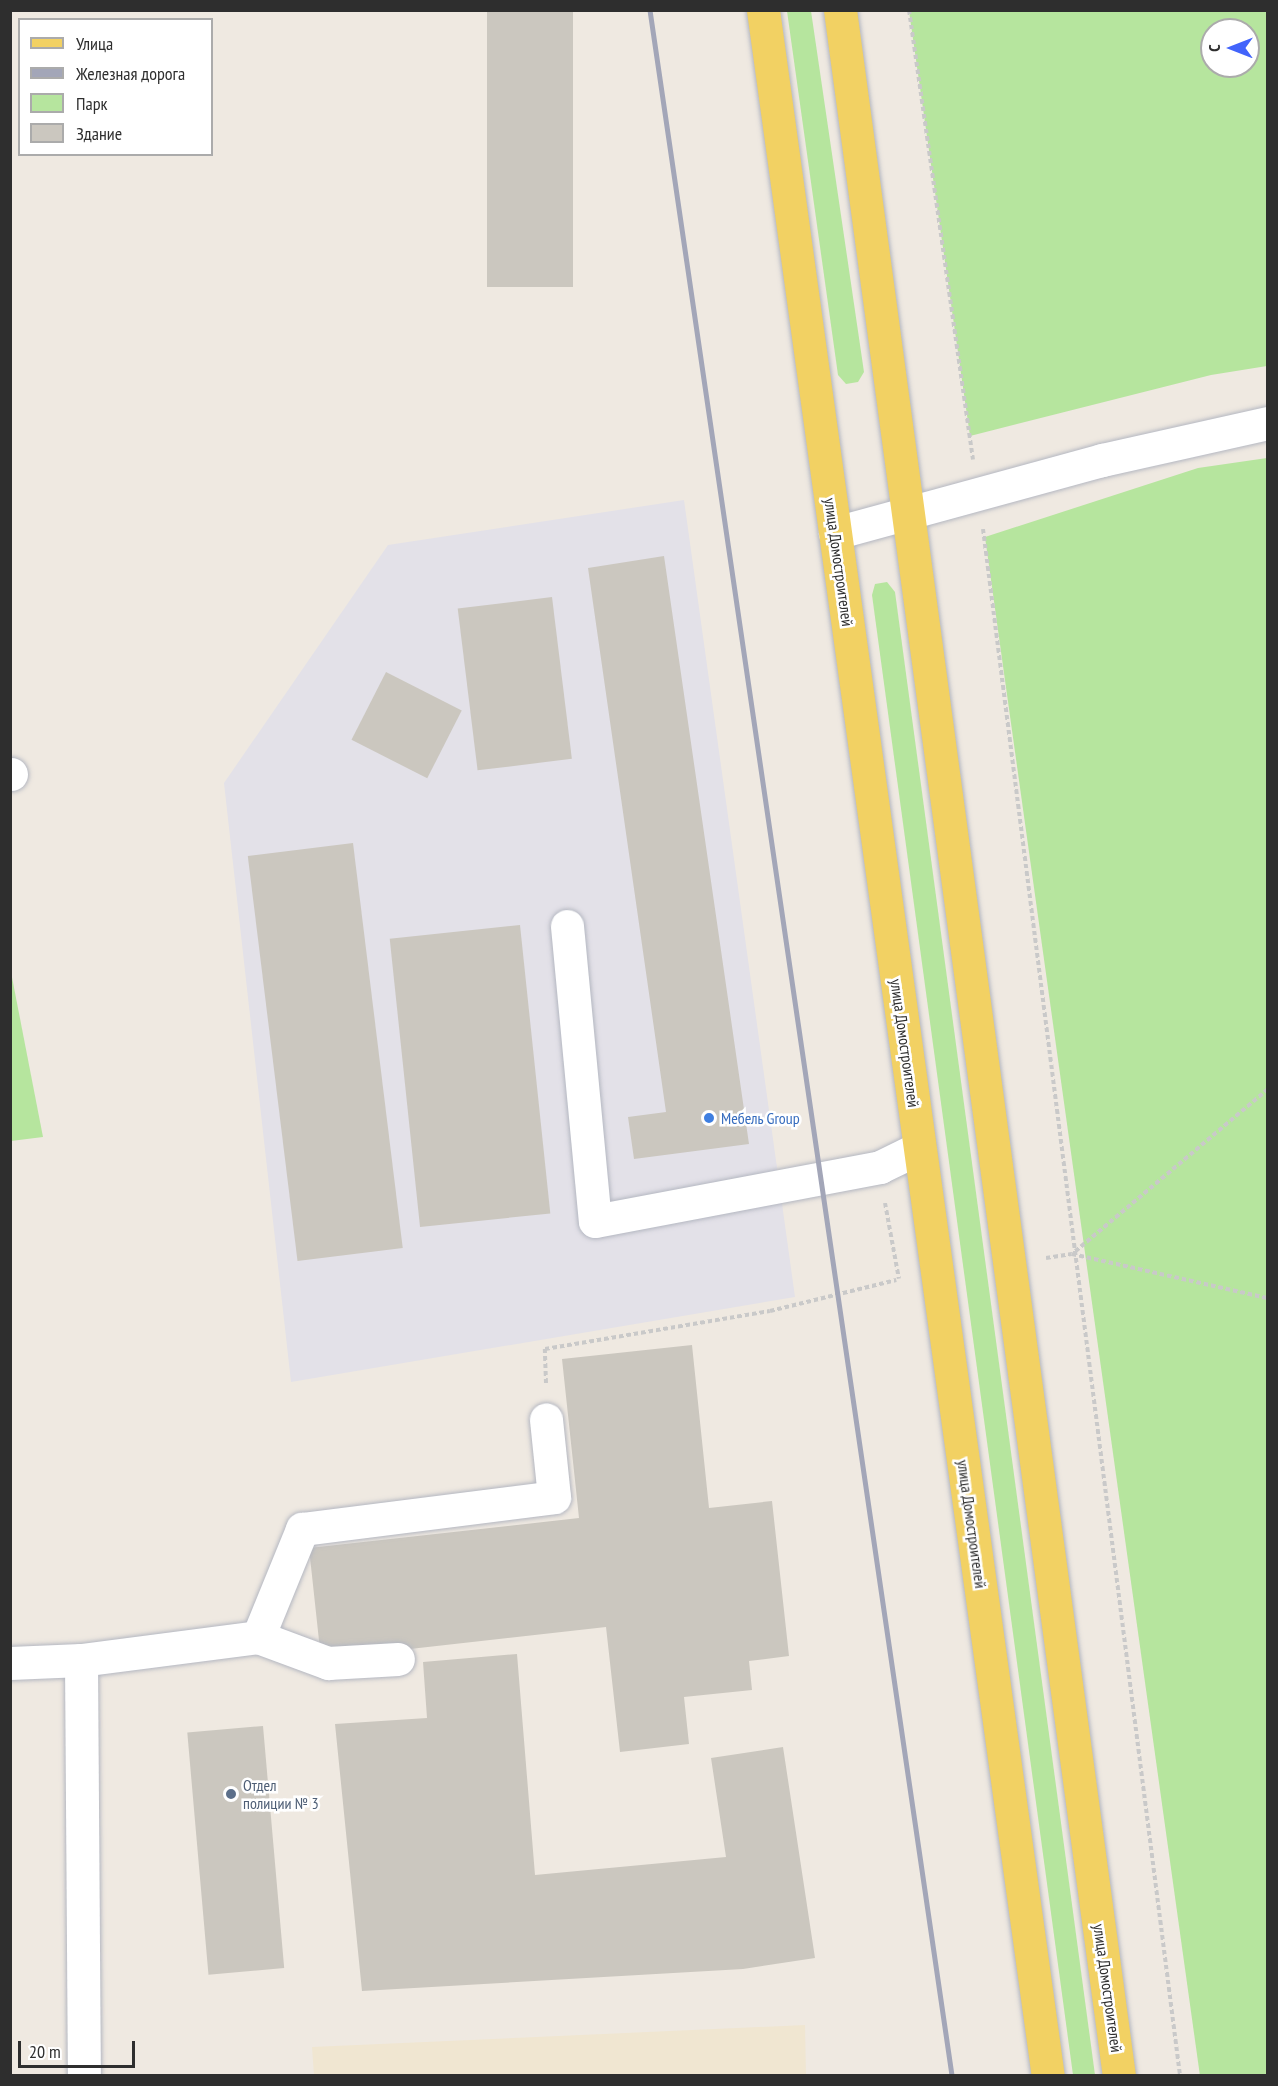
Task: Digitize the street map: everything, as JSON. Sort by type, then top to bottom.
[{"type":"main road","name":"улица Домостроителей","points":[[763,10],[1048,2076]]},
{"type":"main road","name":"улица Домостроителей","points":[[840,10],[1119,2076]]},
{"type":"street","points":[[835,533],[1102,460],[1268,423]]},
{"type":"street","points":[[567,926],[595,1221],[880,1167],[919,1148]]},
{"type":"street","points":[[258,1637],[302,1529],[554,1497],[546,1419]]},
{"type":"street","points":[[10,1663],[81,1660],[258,1637],[328,1663],[398,1659]]},
{"type":"street","points":[[81,1660],[84,2076]]},
{"type":"path","points":[[909,10],[979,495],[1072,1254],[1180,2076]]},
{"type":"path","points":[[1072,1254],[1268,1089]]},
{"type":"path","points":[[1072,1254],[1268,1299]]},
{"type":"path","points":[[546,1419],[545,1349],[770,1311],[896,1280]]},
{"type":"shaded area","points":[[684,500],[795,1297],[291,1382],[224,783],[388,545]]},
{"type":"shaded area","points":[[805,2025],[806,2076],[314,2075],[312,2047]]},
{"type":"green space","points":[[787,11],[811,11],[864,372],[858,382],[846,384],[838,375]]},
{"type":"green space","points":[[909,11],[1267,11],[1267,366],[1211,375],[970,436]]},
{"type":"green space","points":[[1267,458],[1268,2075],[1200,2076],[985,537],[1198,468]]},
{"type":"green space","points":[[887,582],[895,592],[1095,2075],[1073,2075],[872,595],[875,584]]},
{"type":"green space","points":[[10,967],[43,1137],[11,1141],[10,1141]]},
{"type":"building","points":[[487,10],[573,10],[573,287],[487,287]]},
{"type":"building","points":[[664,556],[749,1144],[634,1159],[628,1117],[666,1112],[588,568]]},
{"type":"building","points":[[552,597],[572,759],[478,770],[458,609]]},
{"type":"building","points":[[386,672],[462,711],[427,778],[351,740]]},
{"type":"building","points":[[353,843],[403,1248],[298,1261],[248,856]]},
{"type":"building","points":[[520,925],[550,1213],[420,1227],[390,939]]},
{"type":"building","points":[[692,1345],[709,1508],[772,1501],[789,1656],[749,1661],[752,1690],[684,1697],[689,1744],[620,1752],[606,1627],[321,1659],[309,1548],[579,1518],[562,1359]]},
{"type":"building","points":[[517,1654],[535,1875],[726,1857],[711,1758],[783,1747],[815,1958],[743,1969],[362,1991],[335,1724],[427,1718],[423,1662]]},
{"type":"building","name":"Отдел полиции № 3","points":[[263,1726],[284,1968],[208,1975],[187,1733]]},
{"type":"railway","points":[[650,10],[952,2076]]},
{"type":"place","name":"Мебель Group","points":[[709,1118]]},
{"type":"place","name":"Отдел полиции № 3","points":[[231,1794]]}]
